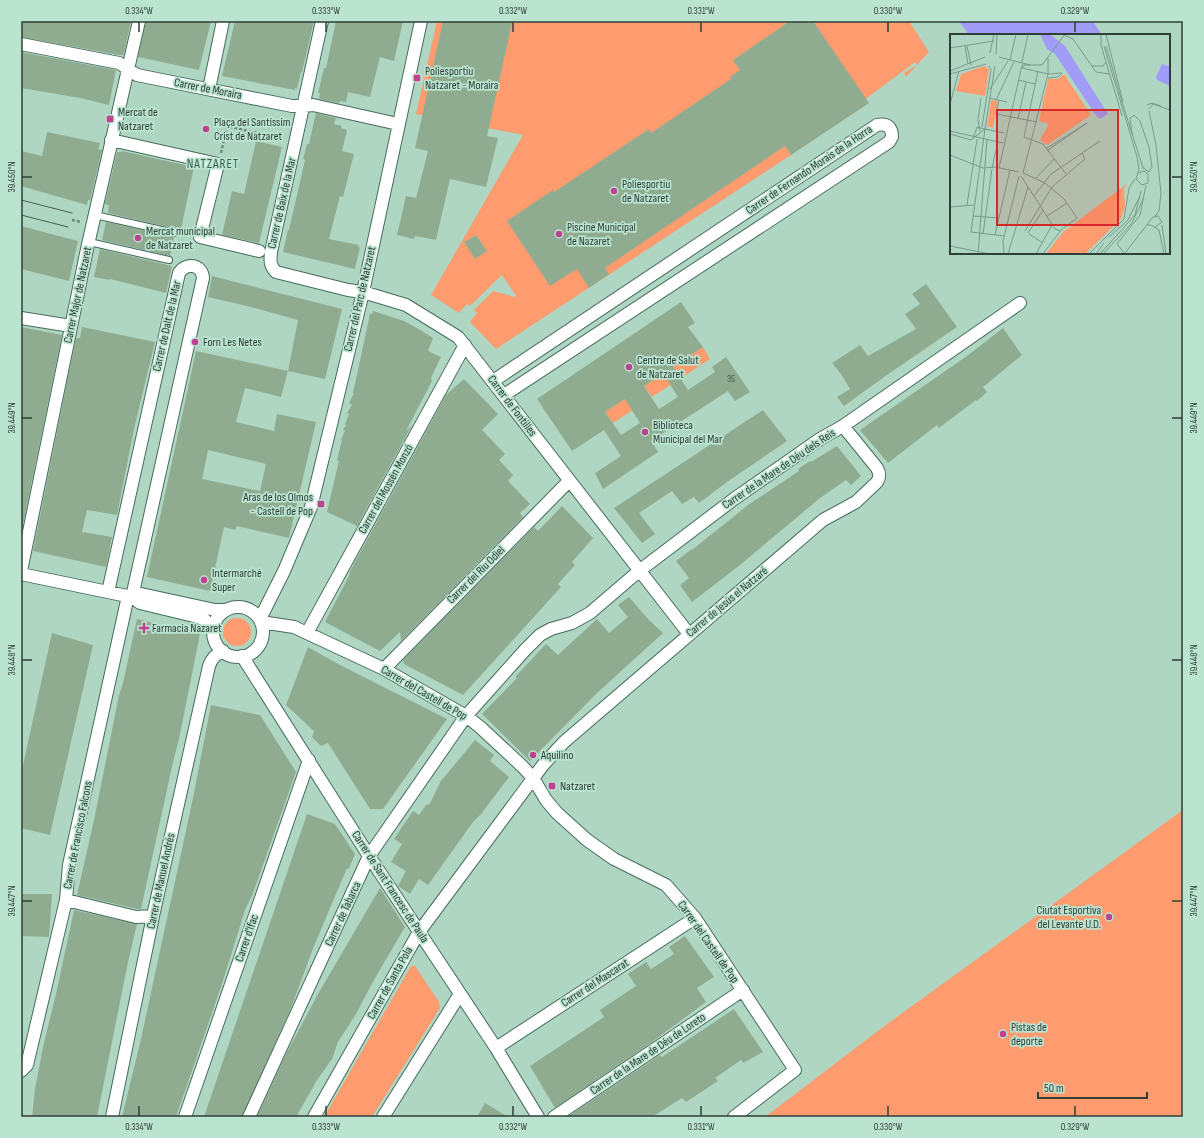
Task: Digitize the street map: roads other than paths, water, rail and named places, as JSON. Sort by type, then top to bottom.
[{"type":"street","name":"Carrer Major de Natzaret","points":[[21,571],[89,242],[139,21]]},
{"type":"street","points":[[209,89],[223,21]]},
{"type":"street","name":"Carrer de Baix de la Mar","points":[[271,267],[271,252],[322,21]]},
{"type":"street","name":"Carrer del Parc de Natzaret","points":[[261,621],[311,507],[363,292],[421,21]]},
{"type":"street","name":"Carrer de Moraira","points":[[21,44],[119,63],[137,75],[292,106],[313,105],[398,124]]},
{"type":"street","name":"Carrer de Fernando Morais de la Horra","points":[[493,380],[877,125],[883,124],[889,126],[892,131],[892,137],[888,142],[504,395]]},
{"type":"street","points":[[112,140],[218,164],[200,237],[259,251]]},
{"type":"street","name":"Carrer de Dalt de la Mar","points":[[108,592],[179,273],[186,266],[195,266],[201,271],[203,278],[130,597]]},
{"type":"street","name":"Carrer de Fontilles","points":[[271,267],[276,272],[348,290],[363,292],[406,305],[458,337],[493,380],[569,481],[689,634]]},
{"type":"street","name":"Carrer de la Mare de Déu dels Reis","points":[[540,635],[551,629],[572,623],[590,612],[639,571],[734,499],[814,443],[843,426],[1020,303]]},
{"type":"street","points":[[21,318],[71,326]]},
{"type":"street","name":"Carrer del Mossén Monzó","points":[[307,633],[465,345]]},
{"type":"street","name":"Carrer de Jesús el Natzaré","points":[[533,778],[564,742],[689,634],[823,520],[856,502],[877,482],[879,473],[877,468],[843,426]]},
{"type":"street","name":"Carrer del Riu Odiel","points":[[384,669],[569,481]]},
{"type":"street","points":[[21,574],[130,597],[140,603],[198,617],[205,620],[213,628]]},
{"type":"street","points":[[130,597],[141,594],[214,610],[225,610]]},
{"type":"street","name":"Carrer de Francisco Falcons","points":[[21,1071],[27,1065],[66,900],[69,865],[130,597]]},
{"type":"street","points":[[243,607],[250,610],[261,621],[263,628],[262,641],[251,653],[242,656],[229,655],[217,645],[213,628],[219,615],[225,610],[243,607]]},
{"type":"street","name":"Carrer del Castell de Pop","points":[[261,621],[294,627],[307,633],[384,669],[466,716],[494,739],[533,778],[546,800],[557,813],[582,835],[614,860],[666,885],[695,918],[795,1070],[734,1117]]},
{"type":"street","name":"Carrer de Tabarca","points":[[249,1117],[369,856],[466,716],[524,650],[540,635]]},
{"type":"street","name":"Carrer de Manuel Andrés","points":[[112,1117],[153,916],[209,666],[211,660],[223,651]]},
{"type":"street","name":"Carrer de Sant Francesc de Paula","points":[[242,656],[369,856],[496,1048],[538,1117]]},
{"type":"street","name":"Carrer d'Ifac","points":[[185,1117],[309,760]]},
{"type":"street","name":"Carrer de Santa Pola","points":[[314,1117],[419,932],[533,778]]},
{"type":"street","points":[[66,900],[136,917],[153,916]]},
{"type":"street","name":"Carrer del Mascarat","points":[[496,1048],[695,918]]},
{"type":"street","name":"Carrer de la Mare de Déu de Loreto","points":[[554,1117],[743,990]]},
{"type":"street","points":[[384,1117],[460,994]]},
{"type":"lane","points":[[95,215],[175,233]]},
{"type":"lane","points":[[89,242],[169,260]]},
{"type":"tram line","points":[[21,200],[72,213]]},
{"type":"tram line","points":[[21,215],[68,227]]},
{"type":"place","name":"Poliesportiu Natzaret - Moraira","points":[[417,78]]},
{"type":"place","name":"Mercat de Natzaret","points":[[110,119]]},
{"type":"place","name":"Plaça del Santíssim Crist de Natzaret","points":[[206,129]]},
{"type":"place","name":"Poliesportiu de Natzaret","points":[[614,191]]},
{"type":"place","name":"Piscine Municipal de Nazaret","points":[[559,234]]},
{"type":"place","name":"Mercat municipal de Natzaret","points":[[138,238]]},
{"type":"place","name":"Forn Les Netes","points":[[195,342]]},
{"type":"place","name":"Centre de Salut de Natzaret","points":[[629,367]]},
{"type":"place","name":"Biblioteca Municipal del Mar","points":[[645,432]]},
{"type":"place","name":"Aras de los Olmos - Castell de Pop","points":[[321,504]]},
{"type":"place","name":"Intermarché Super","points":[[204,580]]},
{"type":"place","name":"Farmacia Nazaret","points":[[144,628]]},
{"type":"place","name":"Aquilino","points":[[533,755]]},
{"type":"place","name":"Natzaret","points":[[552,786]]},
{"type":"place","name":"Ciutat Esportiva del Levante U.D.","points":[[1109,917]]},
{"type":"place","name":"Pistas de deporte","points":[[1003,1034]]},
{"type":"district","name":"NATZARET","points":[[213,164]]}]
